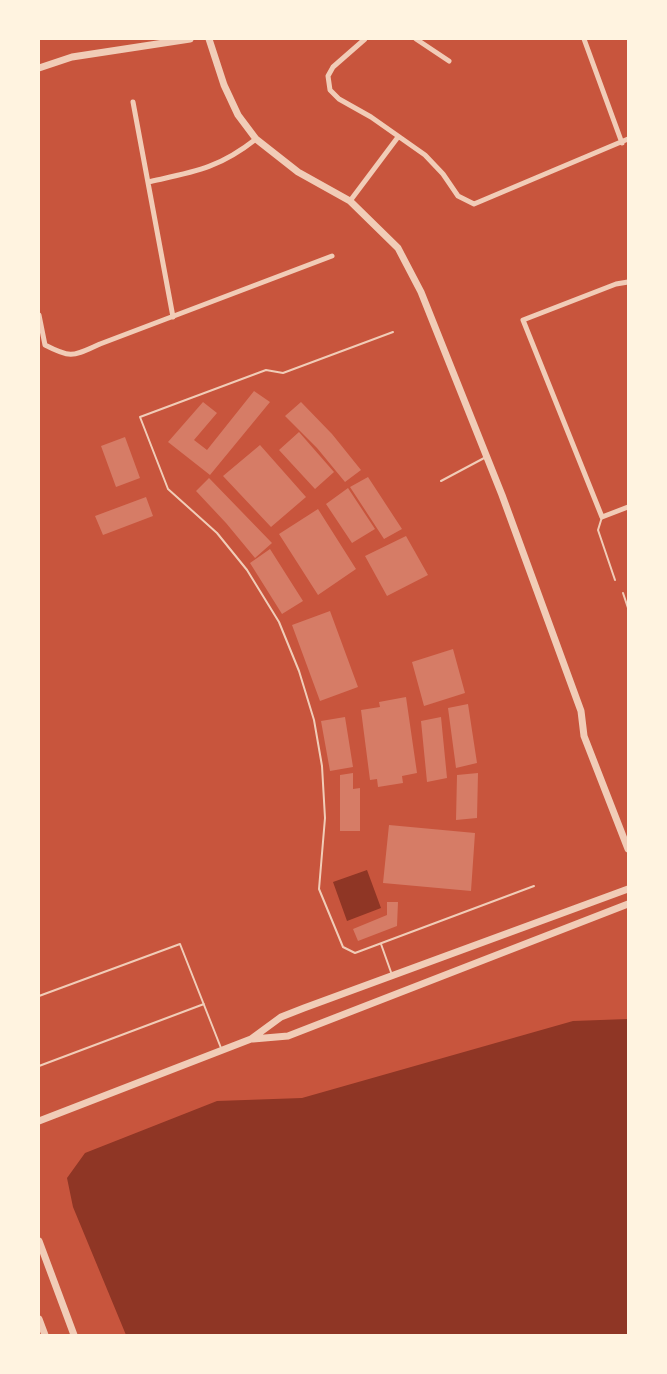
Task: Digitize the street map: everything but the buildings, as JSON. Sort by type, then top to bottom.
[{"type":"street","points":[[39,68],[72,57],[189,39]]},
{"type":"street","points":[[209,39],[224,86],[238,115],[256,140],[298,172],[350,201],[398,248],[422,292],[487,456],[581,711],[584,736],[628,849]]},
{"type":"street","points":[[365,39],[333,67],[328,76],[330,90],[339,99],[371,117],[425,155],[443,174],[458,196],[474,204],[625,141],[584,39]]},
{"type":"street","points":[[416,39],[448,61]]},
{"type":"street","points":[[133,102],[173,317]]},
{"type":"street","points":[[350,201],[398,137]]},
{"type":"street","points":[[148,182],[210,168],[237,154],[256,140]]},
{"type":"street","points":[[39,315],[45,345],[62,354],[75,356],[332,256]]},
{"type":"street","points":[[628,282],[616,284],[523,320],[602,517],[628,507]]},
{"type":"street","points":[[39,1121],[251,1039],[281,1017],[628,888]]},
{"type":"street","points":[[251,1039],[288,1036],[628,904]]},
{"type":"street","points":[[39,1241],[74,1335]]},
{"type":"street","points":[[39,1319],[45,1335]]},
{"type":"lane","points":[[393,333],[283,373],[266,370],[140,417],[168,489],[217,533],[247,570],[279,622],[299,671],[312,713],[322,766],[325,818],[319,889],[343,947],[356,953],[534,886]]},
{"type":"lane","points":[[441,481],[487,456]]},
{"type":"lane","points":[[602,517],[598,530],[615,580]]},
{"type":"lane","points":[[623,593],[628,608]]},
{"type":"lane","points":[[39,996],[180,944],[222,1050]]},
{"type":"lane","points":[[381,944],[392,975]]},
{"type":"lane","points":[[39,1066],[204,1004]]},
{"type":"shaded area","points":[[367,870],[381,908],[347,921],[333,882]]},
{"type":"shaded area","points":[[628,1019],[628,1335],[126,1335],[73,1207],[67,1178],[85,1153],[217,1101],[302,1098],[573,1021]]}]
